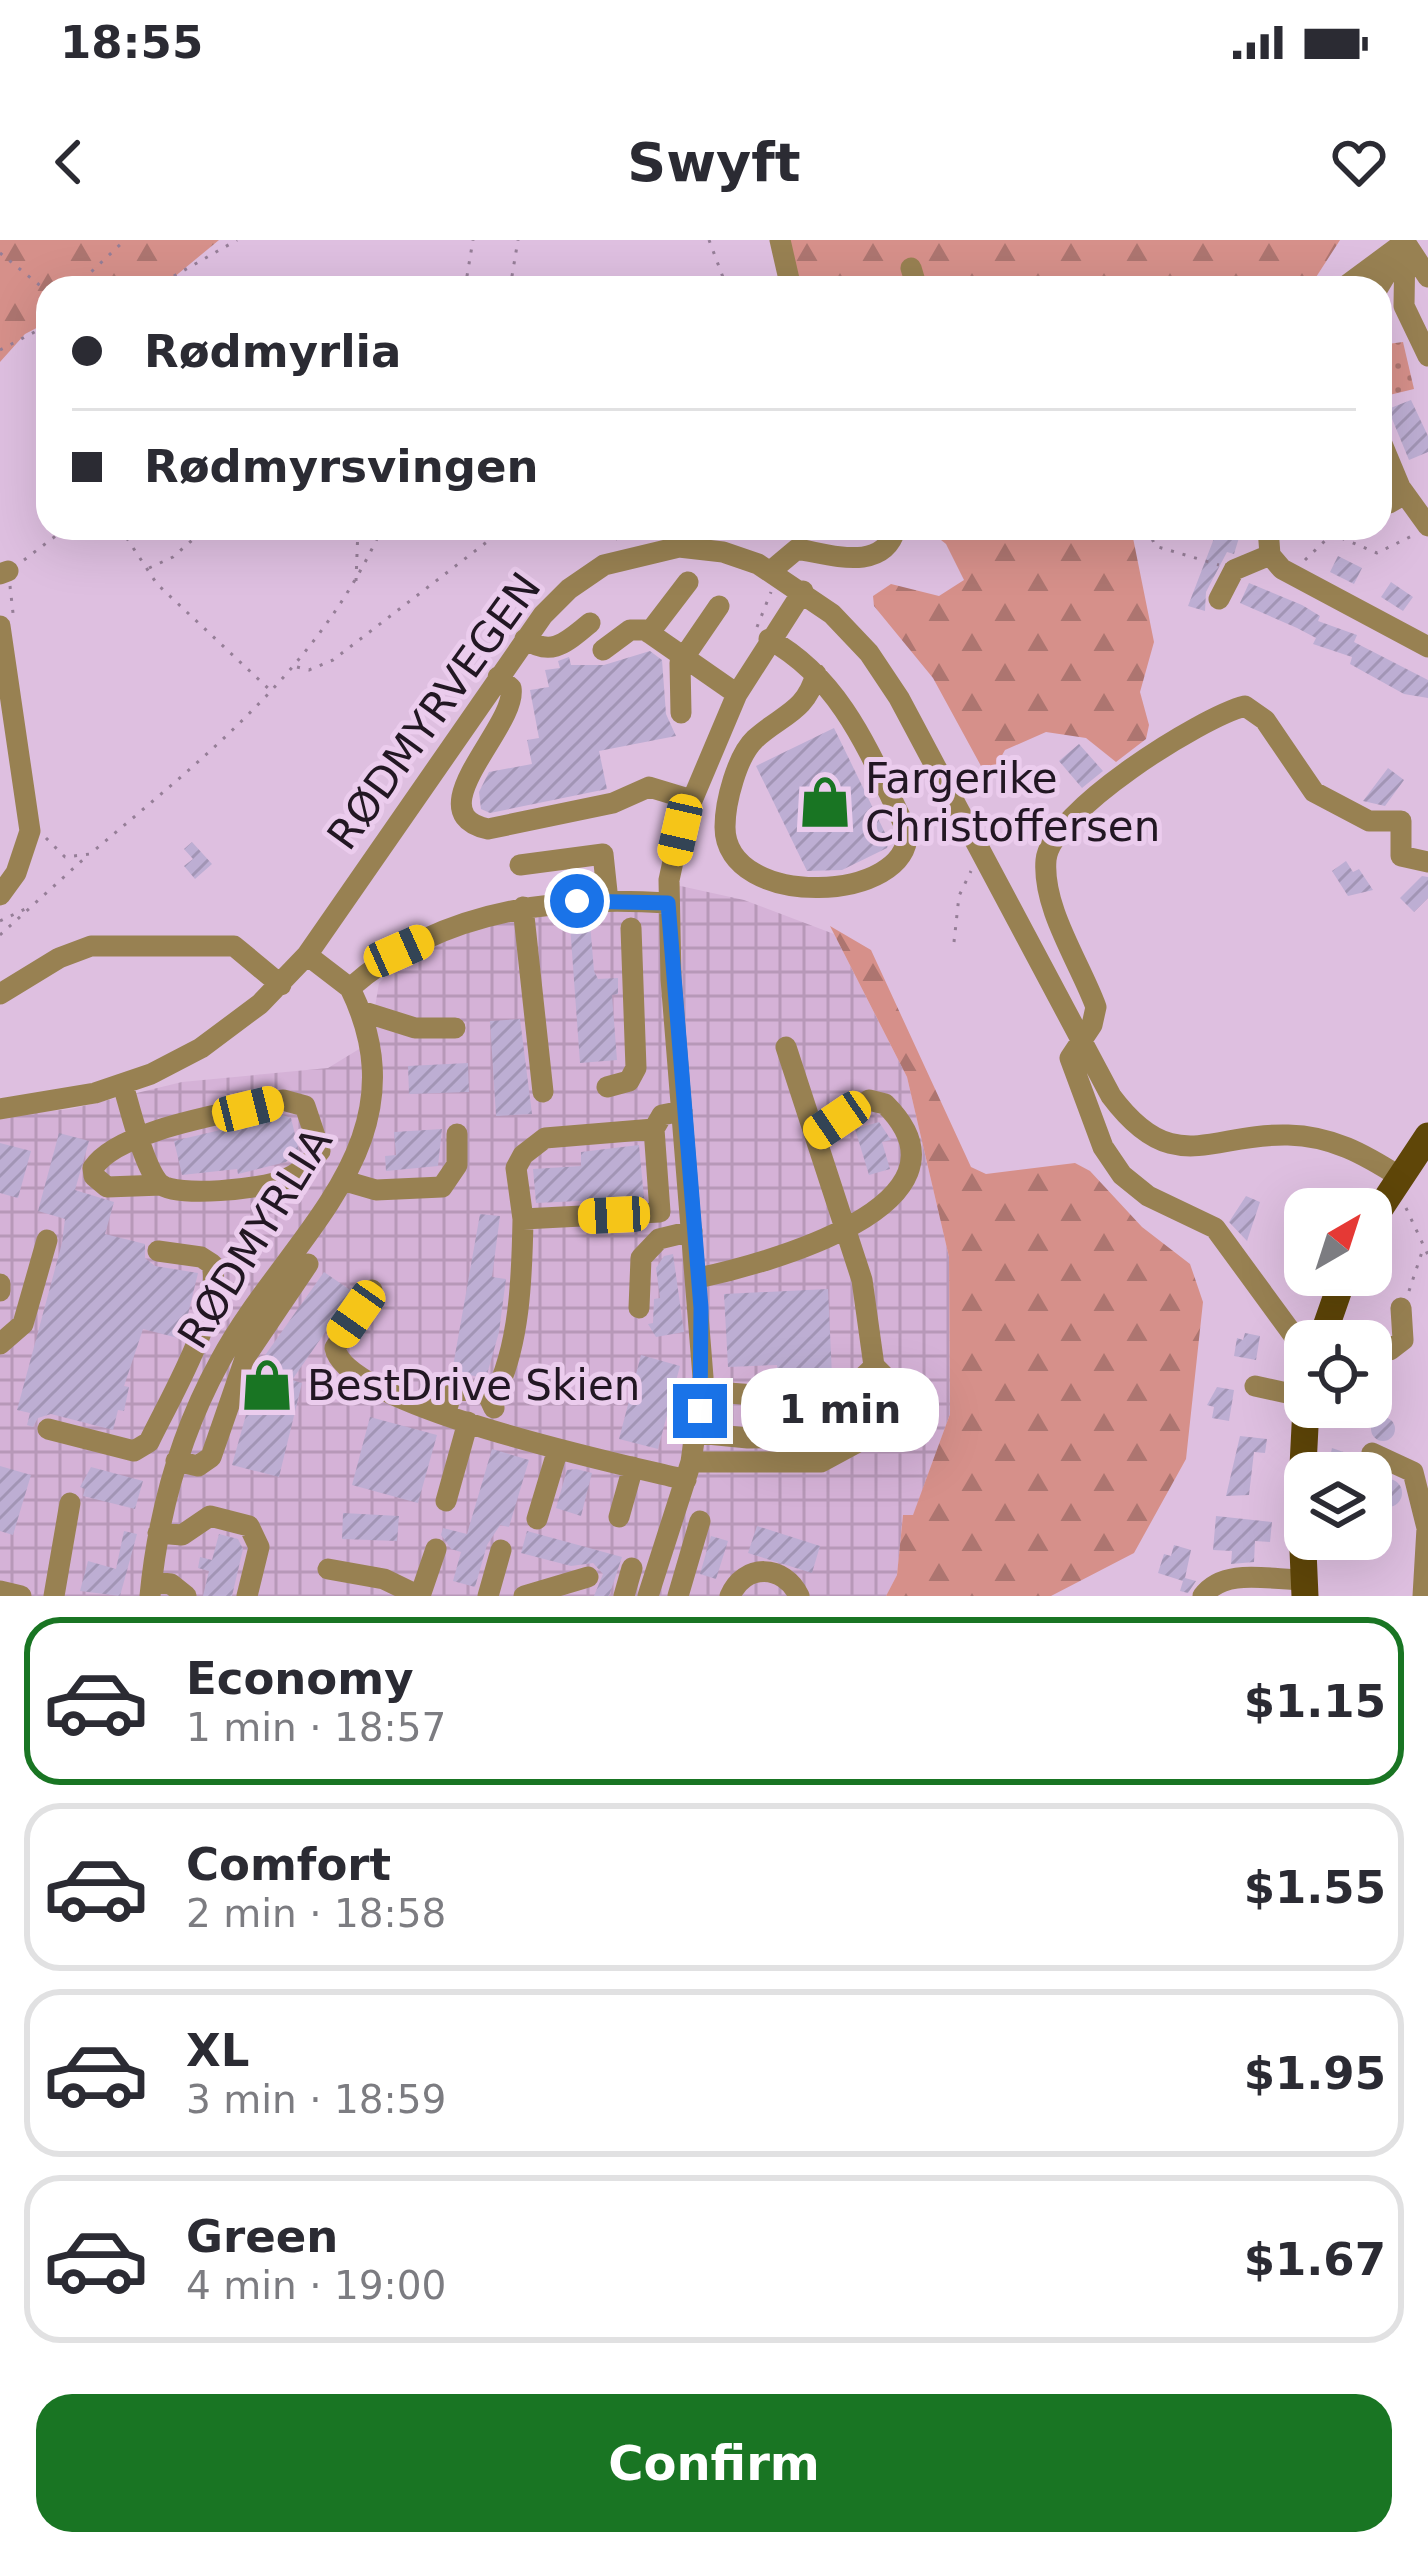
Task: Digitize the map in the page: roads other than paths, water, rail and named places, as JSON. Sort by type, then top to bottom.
[{"type":"main road","points":[[1392,1201],[1404,1189],[1428,1136]]},
{"type":"main road","points":[[1305,1428],[1301,1480],[1305,1588]]},
{"type":"street","points":[[780,240],[788,276]]},
{"type":"street","points":[[1405,241],[1428,277]]},
{"type":"street","points":[[1359,276],[1405,241]]},
{"type":"street","points":[[1385,276],[1405,241]]},
{"type":"street","points":[[1405,241],[1404,306],[1428,356]]},
{"type":"street","points":[[1392,465],[1427,526]]},
{"type":"street","points":[[1392,501],[1405,494]]},
{"type":"street","points":[[772,570],[797,549],[849,560],[872,554],[891,540]]},
{"type":"street","points":[[1269,540],[1270,554],[1291,574],[1428,647]]},
{"type":"street","name":"RØDMYRVEGEN","points":[[0,1109],[123,1085],[202,1048],[281,985],[307,955],[525,639],[569,589],[604,565],[640,552],[700,548],[772,570],[803,591],[852,634],[885,675],[1123,1111],[1166,1142],[1211,1148],[1276,1135],[1311,1137],[1357,1150],[1404,1189]]},
{"type":"street","points":[[1219,598],[1227,568],[1270,554]]},
{"type":"street","points":[[649,633],[688,582]]},
{"type":"street","points":[[648,1596],[688,1471],[702,1392],[698,1278],[671,979],[668,903],[677,842],[737,694],[803,591]]},
{"type":"street","points":[[681,713],[682,657],[719,606]]},
{"type":"street","points":[[525,639],[539,648],[554,648],[590,623]]},
{"type":"street","points":[[0,626],[5,690],[30,831],[16,872],[0,896]]},
{"type":"street","points":[[603,650],[630,630],[649,633],[737,694]]},
{"type":"street","points":[[769,639],[816,674],[852,717],[908,841],[900,858],[883,871],[829,890],[748,870],[729,851],[724,823],[749,746],[802,706],[816,674]]},
{"type":"street","points":[[498,677],[511,688],[513,704],[463,786],[462,808],[473,825],[505,826],[614,802],[649,788],[692,800]]},
{"type":"street","points":[[1284,1329],[1215,1228],[1148,1196],[1112,1162],[1072,1067],[1096,1007],[1049,891],[1048,849],[1060,830],[1140,760],[1233,710],[1257,711],[1314,791],[1369,821],[1401,821],[1400,856],[1428,862]]},
{"type":"street","points":[[520,865],[614,852],[608,901]]},
{"type":"street","points":[[350,988],[399,951],[462,924],[523,907],[608,901],[668,903]]},
{"type":"street","points":[[523,907],[543,1092]]},
{"type":"street","points":[[607,1087],[633,1076],[636,1023],[631,928]]},
{"type":"street","points":[[0,994],[76,950],[114,943],[181,949],[234,946],[281,985]]},
{"type":"street","name":"RØDMYRLIA","points":[[151,1589],[158,1533],[176,1461],[201,1400],[347,1178],[365,1139],[375,1094],[362,1012],[350,988],[307,955]]},
{"type":"street","points":[[634,981],[671,979]]},
{"type":"street","points":[[362,1012],[416,1028],[455,1028]]},
{"type":"street","points":[[636,1023],[674,1019]]},
{"type":"street","points":[[372,1290],[339,1338],[339,1360],[382,1391],[558,1449],[633,1467],[688,1471],[821,1462],[891,1424],[899,1411],[893,1385],[874,1366],[862,1280],[786,1047]]},
{"type":"street","points":[[123,1085],[162,1185]]},
{"type":"street","points":[[320,1151],[304,1169],[258,1187],[107,1187],[94,1176],[103,1156],[140,1137],[294,1100],[304,1106],[320,1151],[347,1178],[376,1190],[442,1187],[458,1165],[457,1134]]},
{"type":"street","points":[[698,1278],[775,1258],[846,1228],[882,1208],[900,1187],[909,1161],[904,1133],[885,1105],[869,1100],[815,1135]]},
{"type":"street","points":[[523,1220],[661,1212],[654,1129],[662,1115],[682,1111]]},
{"type":"street","points":[[446,1501],[503,1376],[522,1275],[517,1168],[545,1138],[654,1129]]},
{"type":"street","points":[[639,1308],[641,1258],[659,1240],[692,1231]]},
{"type":"street","points":[[0,1344],[22,1324],[47,1240]]},
{"type":"street","points":[[48,1429],[140,1450],[202,1326],[214,1269],[201,1256],[158,1250]]},
{"type":"street","points":[[176,1461],[198,1466],[211,1457],[270,1299],[308,1264]]},
{"type":"street","points":[[1392,1348],[1403,1340],[1401,1308]]},
{"type":"street","points":[[702,1392],[831,1393],[860,1382],[874,1366]]},
{"type":"street","points":[[1255,1386],[1284,1392]]},
{"type":"street","points":[[445,1415],[455,1390],[493,1398]]},
{"type":"street","points":[[173,1391],[201,1400]]},
{"type":"street","points":[[697,1433],[860,1437]]},
{"type":"street","points":[[759,1438],[761,1464]]},
{"type":"street","points":[[537,1519],[558,1449]]},
{"type":"street","points":[[1392,1462],[1413,1472],[1427,1528],[1423,1596]]},
{"type":"street","points":[[619,1517],[633,1467]]},
{"type":"street","points":[[54,1596],[70,1503]]},
{"type":"street","points":[[158,1533],[182,1535],[210,1516],[249,1526],[259,1546],[247,1596]]},
{"type":"street","points":[[678,1596],[700,1521]]},
{"type":"street","points":[[328,1569],[384,1579],[420,1596],[436,1549]]},
{"type":"street","points":[[488,1596],[501,1550]]},
{"type":"street","points":[[624,1596],[632,1568]]},
{"type":"street","points":[[730,1596],[744,1576],[760,1570],[785,1576],[799,1596]]},
{"type":"street","points":[[524,1596],[588,1576]]},
{"type":"street","points":[[1203,1596],[1212,1584],[1228,1578],[1305,1588]]},
{"type":"street","points":[[151,1589],[171,1584],[185,1596]]},
{"type":"street","points":[[0,1591],[21,1596]]},
{"type":"place","name":"Fargerike Christoffersen","points":[[825,802]]},
{"type":"place","name":"BestDrive Skien","points":[[267,1385]]}]
